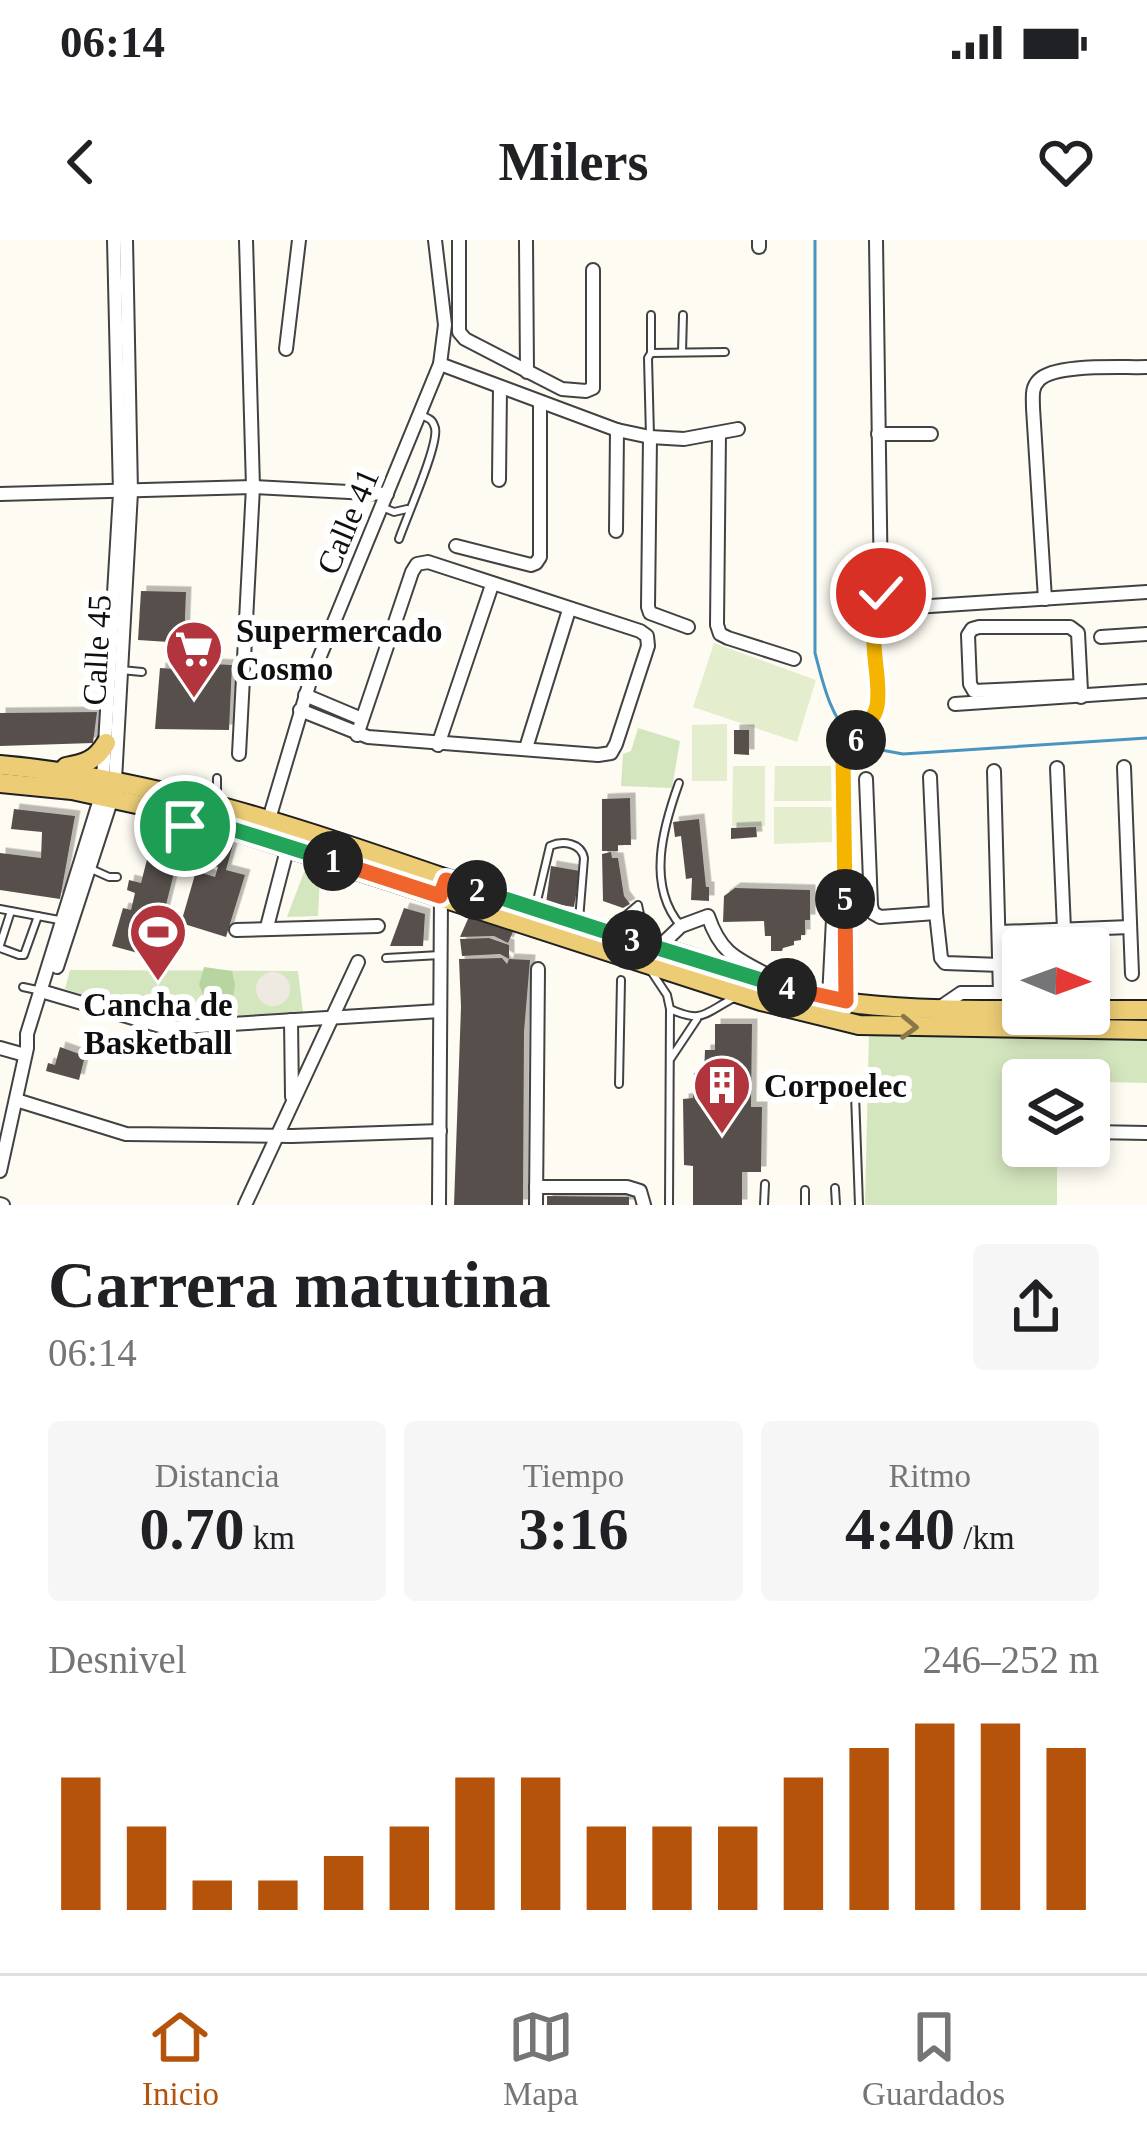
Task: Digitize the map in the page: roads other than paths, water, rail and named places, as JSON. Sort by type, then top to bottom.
[{"type":"main road","points":[[52,770],[85,764],[106,743]]},
{"type":"main road","points":[[0,765],[52,770],[186,820],[797,990],[840,1007],[859,1025],[1147,1030]]},
{"type":"main road","points":[[0,783],[72,790],[108,788],[217,804],[269,819],[443,888],[535,908],[608,932],[742,994],[840,1007],[1002,1010]]},
{"type":"main road","points":[[1110,1010],[1147,1010]]},
{"type":"street","name":"Calle 45","points":[[0,1171],[62,921],[108,788],[106,743],[126,492],[114,240]]},
{"type":"street","name":"Calle 45","points":[[44,993],[89,868],[108,788],[122,670],[126,240]]},
{"type":"street","points":[[239,754],[253,487],[246,240]]},
{"type":"street","points":[[286,349],[299,240]]},
{"type":"street","name":"Calle 41","points":[[269,819],[305,695],[440,364],[445,325],[435,240]]},
{"type":"street","points":[[459,240],[459,332],[465,340],[562,389],[592,388],[593,270]]},
{"type":"street","points":[[876,240],[879,590],[888,599],[915,607],[1147,592]]},
{"type":"street","points":[[526,242],[527,372]]},
{"type":"street","points":[[440,364],[617,430],[691,439],[738,429]]},
{"type":"street","points":[[1045,599],[1034,387],[1054,370],[1147,367]]},
{"type":"street","points":[[499,480],[500,387]]},
{"type":"street","points":[[557,408],[562,389]]},
{"type":"street","points":[[456,546],[531,565],[540,557],[540,402]]},
{"type":"street","points":[[616,531],[617,430]]},
{"type":"street","points":[[719,434],[717,625],[728,638],[794,659]]},
{"type":"street","points":[[878,434],[931,434]]},
{"type":"street","points":[[650,437],[648,607],[650,613],[688,626]]},
{"type":"street","points":[[0,494],[253,487],[385,501]]},
{"type":"street","points":[[300,710],[357,734],[439,745],[610,753],[647,636],[428,562],[417,564],[357,734]]},
{"type":"street","points":[[439,745],[492,585]]},
{"type":"street","points":[[840,1007],[843,759],[877,710],[877,616],[888,599]]},
{"type":"street","points":[[526,748],[569,610]]},
{"type":"street","points":[[1081,691],[1078,633],[1070,627],[979,627],[968,635],[974,691],[1147,692]]},
{"type":"street","points":[[1101,637],[1147,634]]},
{"type":"street","points":[[955,704],[1081,691]]},
{"type":"street","points":[[305,695],[362,719]]},
{"type":"street","points":[[1124,766],[1132,974]]},
{"type":"street","points":[[1057,768],[1064,927]]},
{"type":"street","points":[[994,771],[1000,932],[995,993]]},
{"type":"street","points":[[930,777],[939,948],[945,962],[1002,962]]},
{"type":"street","points":[[866,779],[873,913],[880,917],[936,913]]},
{"type":"street","points":[[266,927],[288,846]]},
{"type":"street","points":[[835,880],[840,1007]]},
{"type":"street","points":[[439,1205],[443,888]]},
{"type":"street","points":[[650,952],[681,926],[708,916],[724,951],[797,990]]},
{"type":"street","points":[[236,930],[378,926]]},
{"type":"street","points":[[1110,928],[1130,927]]},
{"type":"street","points":[[245,1205],[358,962]]},
{"type":"street","points":[[536,1205],[538,969]]},
{"type":"street","points":[[44,993],[167,1028],[440,1011]]},
{"type":"street","points":[[939,1009],[961,993],[1002,993]]},
{"type":"street","points":[[291,1020],[292,1136]]},
{"type":"street","points":[[0,1048],[26,1052]]},
{"type":"street","points":[[16,1100],[126,1134],[440,1131]]},
{"type":"street","points":[[1110,1132],[1147,1133]]},
{"type":"street","points":[[536,1186],[628,1187],[640,1191],[644,1205]]},
{"type":"lane","points":[[650,437],[651,315]]},
{"type":"lane","points":[[682,315],[682,352]]},
{"type":"lane","points":[[651,353],[725,352]]},
{"type":"lane","points":[[399,539],[434,444],[435,426],[421,415]]},
{"type":"lane","points":[[385,501],[394,512],[410,507]]},
{"type":"lane","points":[[122,670],[142,672]]},
{"type":"lane","points":[[217,804],[218,778]]},
{"type":"lane","points":[[679,783],[664,821],[660,848],[669,913],[681,926]]},
{"type":"lane","points":[[535,908],[550,846],[577,845],[584,858],[579,923]]},
{"type":"lane","points":[[89,868],[117,877]]},
{"type":"lane","points":[[608,932],[638,905],[667,995],[669,1205]]},
{"type":"lane","points":[[0,909],[62,921]]},
{"type":"lane","points":[[11,911],[0,946],[19,956],[24,955],[38,916]]},
{"type":"lane","points":[[386,958],[440,955]]},
{"type":"lane","points":[[619,1084],[621,980]]},
{"type":"lane","points":[[23,987],[44,993]]},
{"type":"lane","points":[[669,1061],[698,1018],[742,994]]},
{"type":"lane","points":[[670,1009],[698,1018]]},
{"type":"lane","points":[[855,1094],[860,1205]]},
{"type":"lane","points":[[764,1205],[765,1184]]},
{"type":"lane","points":[[835,1189],[836,1205]]},
{"type":"lane","points":[[805,1190],[805,1205]]},
{"type":"waterway","points":[[815,240],[815,653],[833,710],[853,738]]},
{"type":"waterway","points":[[861,744],[903,754],[1147,738]]},
{"type":"place","name":"Supermercado Cosmo","points":[[194,700]]},
{"type":"place","name":"Cancha de Basketball","points":[[158,983]]},
{"type":"place","name":"Corpoelec","points":[[722,1136]]}]
